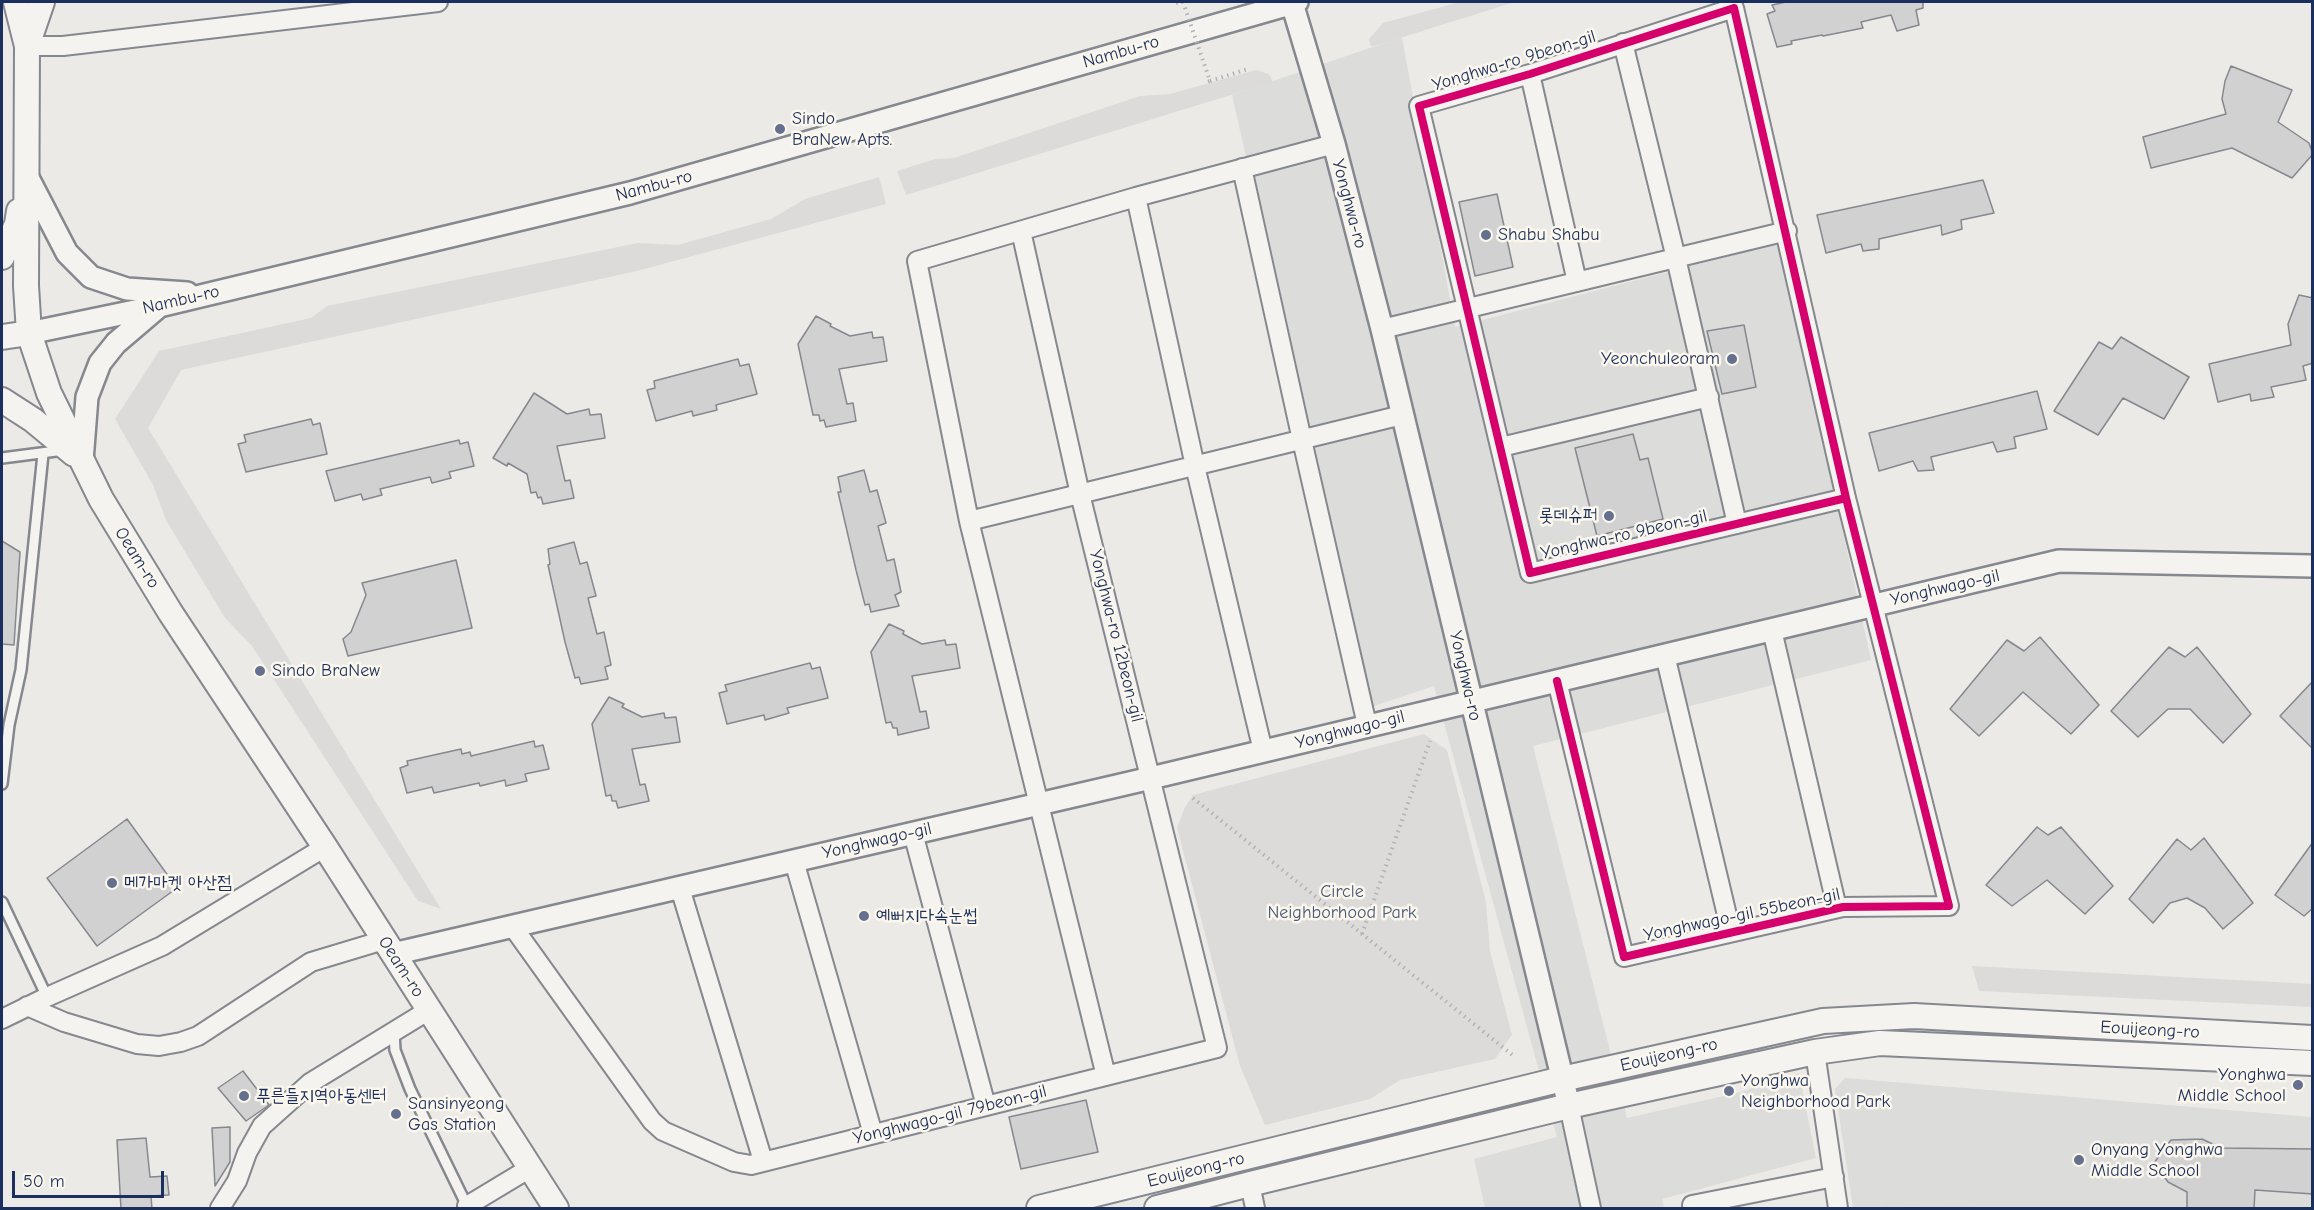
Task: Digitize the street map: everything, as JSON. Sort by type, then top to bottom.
[{"type":"main road","name":"Oeam-ro","points":[[16,2],[27,46],[26,286],[29,333],[49,393],[76,455],[170,612],[325,847],[553,1205]]},
{"type":"main road","name":"Oeam-ro","points":[[27,46],[42,2]]},
{"type":"main road","points":[[2,257],[17,224],[26,173]]},
{"type":"main road","name":"Nambu-ro","points":[[2,337],[29,333]]},
{"type":"main road","points":[[2,400],[33,420],[76,455]]},
{"type":"main road","name":"Eouijeong-ro","points":[[1039,1209],[1562,1079],[1823,1021],[1914,1016],[2313,1038]]},
{"type":"main road","name":"Eouijeong-ro","points":[[1156,1209],[1569,1106],[1815,1052],[1880,1043],[2313,1063]]},
{"type":"street","points":[[27,46],[63,46],[438,2]]},
{"type":"street","name":"Yonghwa-ro","points":[[1293,2],[1334,144],[1382,329],[1569,1106],[1591,1209]]},
{"type":"street","name":"Nambu-ro","points":[[29,333],[159,306],[630,193],[1293,2]]},
{"type":"street","name":"Yonghwa-ro 9beon-gil","points":[[1846,498],[1530,573],[1419,106],[1530,74],[1734,8],[1787,231],[1846,498],[1875,605]]},
{"type":"street","name":"Yonghwa-ro 9beon-gil","points":[[1623,43],[1709,397],[1737,524]]},
{"type":"street","name":"Yonghwa-ro 9beon-gil","points":[[1530,74],[1577,282]]},
{"type":"street","name":"Yonghwa-ro","points":[[969,521],[917,261],[1334,144]]},
{"type":"street","points":[[1242,168],[1367,725]]},
{"type":"street","points":[[26,173],[68,253],[90,277],[127,289],[208,294]]},
{"type":"street","points":[[1136,198],[1195,466],[1263,750]]},
{"type":"street","name":"Yonghwa-ro 12beon-gil","points":[[1022,231],[1080,494],[1151,778]]},
{"type":"street","points":[[1382,329],[1787,231]]},
{"type":"street","points":[[76,455],[87,397],[100,363],[116,343],[159,306]]},
{"type":"street","points":[[1501,447],[1709,397]]},
{"type":"street","points":[[1106,1076],[969,521],[1402,415]]},
{"type":"street","name":"Yonghwago-gil","points":[[388,947],[513,927],[1151,778],[2059,561],[2313,566]]},
{"type":"street","name":"Yonghwago-gil 55beon-gil","points":[[1557,681],[1624,957],[1837,908],[1949,906],[1875,605]]},
{"type":"street","points":[[1773,630],[1837,908]]},
{"type":"street","points":[[1665,655],[1731,932]]},
{"type":"street","name":"Yonghwago-gil 79beon-gil","points":[[513,927],[652,1121],[663,1131],[734,1162],[751,1165],[1217,1048],[1151,778]]},
{"type":"street","points":[[913,832],[986,1106]]},
{"type":"street","points":[[2,1019],[162,946],[325,847]]},
{"type":"street","points":[[794,861],[873,1134]]},
{"type":"street","points":[[680,888],[764,1161]]},
{"type":"street","points":[[27,1006],[64,1022],[138,1044],[159,1046],[198,1036],[311,962],[388,947]]},
{"type":"street","name":"Oeam-ro","points":[[220,1209],[237,1181],[262,1126],[310,1083],[429,1010]]},
{"type":"street","points":[[1815,1052],[1838,1209]]},
{"type":"street","points":[[467,1208],[530,1168]]},
{"type":"street","points":[[1693,1209],[1692,1205],[1834,1177]]},
{"type":"street","points":[[1250,1184],[1255,1209]]},
{"type":"lane","points":[[2,459],[44,454],[76,455]]},
{"type":"lane","points":[[2,784],[9,725],[21,669],[44,454]]},
{"type":"lane","points":[[2,902],[47,997]]},
{"type":"lane","points":[[393,1032],[395,1050],[410,1089],[467,1208]]},
{"type":"path","points":[[1179,2],[1210,81]]},
{"type":"path","points":[[1205,83],[1248,69]]},
{"type":"path","points":[[1362,934],[1430,741]]},
{"type":"path","points":[[1193,798],[1515,1057]]},
{"type":"shaded area","points":[[1402,37],[1455,327],[1780,243],[1871,660],[1533,746],[1627,1118],[1737,1093],[1799,1073],[1816,1158],[1662,1199],[1664,1208],[1485,1208],[1474,1159],[1557,1137],[1434,686],[1371,707],[1232,95]]},
{"type":"shaded area","name":"Onyang Yonghwa Middle School","points":[[1845,1078],[2312,1117],[2312,1208],[1853,1208],[1835,1089]]},
{"type":"green space","points":[[1460,2],[1515,2],[1371,47],[1369,39],[1383,23]]},
{"type":"green space","points":[[1256,70],[1269,74],[1273,82],[906,195],[897,171],[936,159],[954,158],[1140,96],[1170,94]]},
{"type":"green space","points":[[879,177],[886,204],[637,271],[181,370],[148,428],[441,909],[418,901],[252,646],[225,618],[166,520],[153,485],[115,419],[159,351],[311,318],[327,306],[638,243],[678,245],[771,219],[805,199]]},
{"type":"green space","name":"Circle Neighborhood Park","points":[[1424,734],[1447,750],[1486,902],[1490,951],[1512,1035],[1495,1059],[1400,1080],[1370,1099],[1265,1125],[1240,1066],[1177,828],[1185,807],[1193,795]]},
{"type":"green space","points":[[1972,966],[2312,984],[2312,1007],[1979,991]]},
{"type":"green space","points":[[1884,1203],[2002,1208],[1883,1208]]},
{"type":"building","points":[[1786,2],[1923,2],[1923,8],[1916,10],[1919,25],[1897,31],[1891,15],[1861,22],[1863,28],[1791,41],[1792,44],[1777,47],[1767,14],[1775,11],[1772,5]]},
{"type":"building","points":[[2231,66],[2292,90],[2278,122],[2309,143],[2313,154],[2292,178],[2232,148],[2151,168],[2143,137],[2226,114],[2222,99],[2225,81]]},
{"type":"building","points":[[1983,180],[1994,213],[1961,220],[1962,229],[1942,235],[1941,225],[1879,239],[1879,249],[1863,251],[1861,244],[1826,253],[1817,215]]},
{"type":"building","name":"Shabu Shabu","points":[[1497,194],[1513,267],[1475,276],[1459,202]]},
{"type":"building","points":[[2299,295],[2313,298],[2313,363],[2303,366],[2306,380],[2271,387],[2274,397],[2251,401],[2250,394],[2218,402],[2209,364],[2291,345],[2288,324]]},
{"type":"building","points":[[816,316],[850,336],[872,332],[873,338],[883,337],[887,361],[839,369],[847,404],[853,403],[856,421],[826,427],[824,420],[820,421],[819,415],[813,415],[798,344]]},
{"type":"building","name":"Yeonchuleoram","points":[[1744,325],[1756,387],[1722,394],[1707,331]]},
{"type":"building","points":[[2121,337],[2189,377],[2164,419],[2123,398],[2098,435],[2054,411],[2099,342],[2112,349]]},
{"type":"building","points":[[738,359],[740,366],[749,364],[757,394],[716,405],[717,410],[693,416],[692,411],[656,421],[647,390],[655,388],[654,381]]},
{"type":"building","points":[[2037,391],[2047,429],[2014,437],[2016,448],[1997,452],[1993,442],[1931,457],[1934,470],[1918,471],[1913,461],[1879,471],[1869,433]]},
{"type":"building","points":[[534,393],[567,414],[589,409],[590,415],[601,414],[605,438],[557,446],[565,481],[570,480],[574,498],[543,504],[536,492],[531,493],[527,474],[508,463],[507,466],[493,458]]},
{"type":"building","points":[[311,419],[313,425],[320,423],[327,454],[246,472],[238,444],[246,442],[244,435]]},
{"type":"building","points":[[1633,434],[1640,460],[1648,458],[1663,519],[1597,536],[1575,448]]},
{"type":"building","points":[[459,440],[460,444],[468,442],[474,466],[449,472],[451,478],[432,483],[430,477],[380,489],[382,495],[363,500],[361,494],[335,501],[326,471]]},
{"type":"building","points":[[864,470],[870,492],[877,490],[886,523],[878,526],[887,561],[894,559],[901,592],[895,595],[899,606],[871,612],[869,604],[865,605],[838,492],[841,492],[838,477]]},
{"type":"building","points":[[2,541],[20,552],[14,645],[2,644]]},
{"type":"building","points":[[574,542],[580,564],[587,562],[596,596],[588,598],[597,634],[604,632],[611,665],[605,667],[608,679],[581,684],[579,677],[575,678],[565,642],[548,565],[550,564],[548,549]]},
{"type":"building","points":[[456,560],[472,628],[348,656],[343,639],[351,632],[366,595],[362,583]]},
{"type":"building","points":[[889,624],[922,644],[945,640],[946,645],[956,644],[960,668],[912,676],[920,712],[926,711],[929,728],[898,735],[897,728],[893,728],[891,722],[886,723],[871,652]]},
{"type":"building","points":[[2040,637],[2099,705],[2071,734],[2023,692],[1979,736],[1950,709],[2007,640],[2024,651]]},
{"type":"building","points":[[2169,647],[2185,657],[2197,647],[2251,714],[2223,743],[2190,709],[2168,709],[2138,737],[2111,711]]},
{"type":"building","points":[[810,663],[812,669],[820,667],[828,698],[787,708],[789,713],[765,720],[764,715],[727,724],[719,693],[727,691],[725,685]]},
{"type":"building","points":[[2313,681],[2313,749],[2280,716]]},
{"type":"building","points":[[609,697],[624,704],[622,707],[642,717],[664,713],[665,718],[676,717],[680,742],[632,749],[640,785],[645,784],[649,801],[618,808],[616,801],[612,801],[611,795],[606,796],[592,724]]},
{"type":"building","points":[[534,741],[535,747],[543,745],[549,769],[525,774],[527,781],[506,786],[505,780],[480,786],[479,783],[434,793],[432,787],[407,793],[400,768],[408,765],[407,761],[461,749],[462,754],[470,752],[471,756]]},
{"type":"building","name":"메가마켓 아산점","points":[[127,819],[177,888],[97,946],[47,878]]},
{"type":"building","points":[[2037,827],[2048,835],[2061,827],[2113,886],[2085,914],[2047,880],[2012,906],[1986,885]]},
{"type":"building","points":[[2204,838],[2253,903],[2223,929],[2205,908],[2187,898],[2170,903],[2153,923],[2129,899],[2177,839],[2191,850]]},
{"type":"building","points":[[2313,842],[2313,908],[2304,916],[2275,895]]},
{"type":"building","name":"푸른들지역아동센터","points":[[243,1071],[269,1105],[246,1121],[218,1088]]},
{"type":"building","points":[[1086,1100],[1098,1152],[1021,1169],[1009,1117]]},
{"type":"building","points":[[230,1127],[230,1162],[215,1186],[212,1128]]},
{"type":"building","points":[[146,1138],[150,1177],[167,1176],[169,1195],[151,1196],[152,1209],[121,1209],[117,1140]]},
{"type":"building","points":[[2202,1139],[2221,1148],[2313,1149],[2313,1194],[2255,1190],[2254,1209],[2187,1209],[2187,1192],[2168,1182],[2154,1163],[2171,1140]]},
{"type":"cycle path","points":[[1557,681],[1624,957],[1843,907],[1949,906],[1846,498],[1734,8],[1530,74],[1419,106],[1530,573],[1846,498]]},
{"type":"place","name":"Sindo BraNew Apts.","points":[[780,129]]},
{"type":"place","name":"Shabu Shabu","points":[[1486,235]]},
{"type":"place","name":"Yeonchuleoram","points":[[1732,359]]},
{"type":"place","name":"롯데슈퍼","points":[[1609,516]]},
{"type":"place","name":"Sindo BraNew","points":[[260,671]]},
{"type":"place","name":"메가마켓 아산점","points":[[112,883]]},
{"type":"place","name":"예뻐지다속눈썹","points":[[864,916]]},
{"type":"place","name":"Yonghwa Middle School","points":[[2298,1085]]},
{"type":"place","name":"Yonghwa Neighborhood Park","points":[[1729,1091]]},
{"type":"place","name":"푸른들지역아동센터","points":[[244,1096]]},
{"type":"place","name":"Sansinyeong Gas Station","points":[[396,1114]]},
{"type":"place","name":"Onyang Yonghwa Middle School","points":[[2079,1160]]}]
